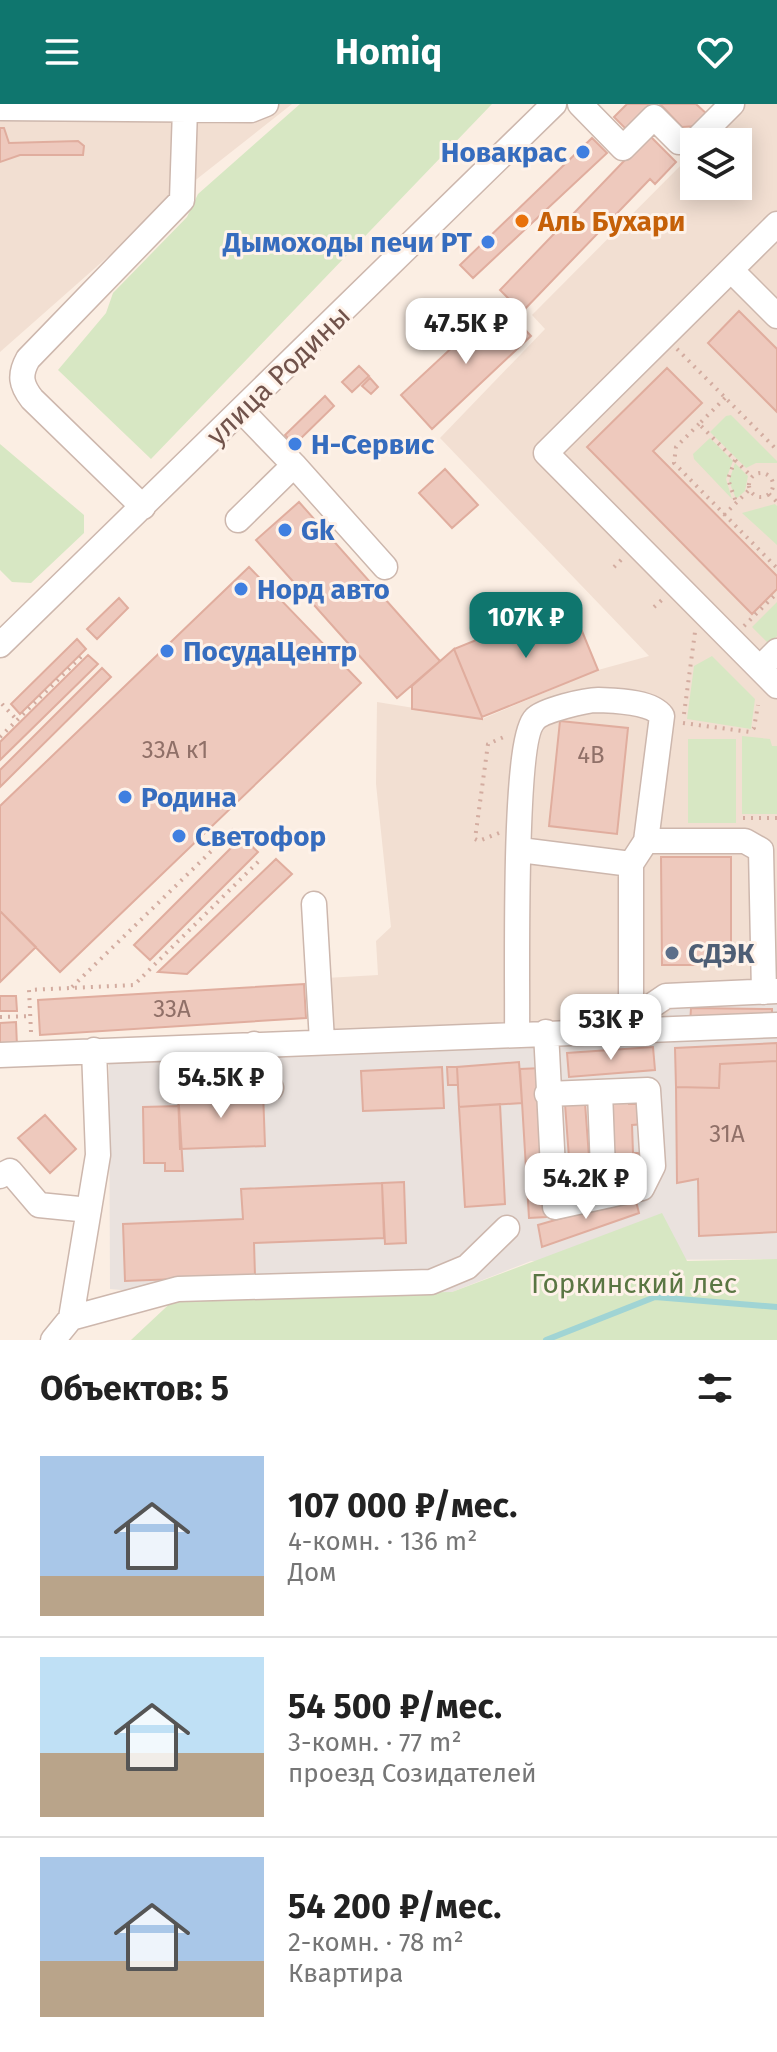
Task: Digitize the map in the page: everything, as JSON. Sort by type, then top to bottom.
[{"type":"street","points":[[0,108],[251,110],[266,104]]},
{"type":"street","name":"улица Родины","points":[[0,645],[554,104]]},
{"type":"street","points":[[580,104],[623,148],[654,117],[679,142],[695,141],[732,104]]},
{"type":"street","points":[[143,507],[32,399],[24,388],[21,376],[28,359],[182,200],[185,109]]},
{"type":"street","points":[[777,225],[546,453],[777,686]]},
{"type":"street","points":[[731,270],[777,316]]},
{"type":"street","points":[[242,411],[385,567]]},
{"type":"street","points":[[238,520],[294,465]]},
{"type":"street","points":[[760,668],[777,651]]},
{"type":"street","points":[[517,1034],[520,800],[529,731],[538,716],[593,700],[652,707],[673,722],[646,841],[631,864],[624,1025]]},
{"type":"street","points":[[624,1025],[666,996],[771,992],[761,850],[745,841],[646,841]]},
{"type":"street","points":[[520,850],[631,864]]},
{"type":"street","points":[[314,904],[322,1041]]},
{"type":"street","points":[[0,1055],[517,1034],[624,1025],[777,1025]]},
{"type":"street","points":[[546,1032],[547,1094],[555,1207],[642,1188],[653,1166],[648,1090],[547,1094]]},
{"type":"street","points":[[254,1044],[271,1088]]},
{"type":"street","points":[[53,1340],[71,1318],[98,1155],[94,1050]]},
{"type":"street","points":[[600,1092],[604,1196]]},
{"type":"street","points":[[0,1176],[10,1171],[39,1205],[89,1210]]},
{"type":"street","points":[[71,1318],[178,1289],[431,1282],[467,1267],[507,1228]]},
{"type":"path","points":[[664,336],[777,450]]},
{"type":"path","points":[[725,398],[676,447],[673,460],[777,568]]},
{"type":"path","points":[[699,424],[752,477]]},
{"type":"path","points":[[735,460],[728,479],[736,502]]},
{"type":"path","points":[[750,489],[758,497],[769,494],[775,485],[768,476],[760,473],[752,477]]},
{"type":"path","points":[[724,515],[750,489],[752,477]]},
{"type":"path","points":[[769,494],[777,502]]},
{"type":"path","points":[[731,639],[777,593]]},
{"type":"path","points":[[696,629],[673,722],[750,732],[758,705]]},
{"type":"path","points":[[0,737],[85,653]]},
{"type":"path","points":[[2,704],[17,720]]},
{"type":"path","points":[[496,834],[479,841],[475,839],[488,744],[493,739],[529,731]]},
{"type":"path","points":[[71,988],[234,829]]},
{"type":"path","points":[[32,1054],[29,990],[134,985],[261,859]]},
{"type":"path","points":[[0,1017],[30,1016]]},
{"type":"shaded area","points":[[0,104],[292,104],[188,186],[0,352]]},
{"type":"shaded area","points":[[742,104],[777,104],[777,997],[655,1024],[329,1029],[326,978],[378,975],[376,941],[391,927],[376,784],[377,702],[482,719],[598,670],[649,656],[440,438],[545,329],[532,315],[680,166],[680,200],[752,200],[752,128],[718,128]]},
{"type":"shaded area","points":[[777,997],[777,1259],[531,1261],[452,1292],[179,1295],[110,1289],[109,1057],[326,1056],[638,1043],[674,1007]]},
{"type":"green space","points":[[300,104],[492,104],[151,459],[58,370],[106,313],[113,293],[187,217],[198,194]]},
{"type":"green space","points":[[731,415],[777,463],[756,463],[746,468],[710,432]]},
{"type":"green space","points":[[710,438],[733,461],[726,479],[732,499],[694,459],[693,454]]},
{"type":"green space","points":[[0,444],[84,515],[84,533],[31,583],[12,582],[0,570]]},
{"type":"green space","points":[[735,463],[748,476],[745,491],[736,499],[729,481]]},
{"type":"green space","points":[[777,506],[777,545],[742,513]]},
{"type":"green space","points":[[777,602],[777,636],[769,644],[752,627]]},
{"type":"green space","points":[[712,656],[755,699],[751,729],[687,719],[694,666]]},
{"type":"green space","points":[[742,736],[770,739],[772,746],[777,746],[777,814],[742,814]]},
{"type":"green space","points":[[688,739],[736,739],[736,823],[688,823]]},
{"type":"green space","name":"Горкинский лес","points":[[662,1213],[687,1261],[777,1259],[777,1340],[131,1340],[179,1295],[452,1292]]},
{"type":"building","points":[[627,104],[657,104],[629,132],[614,117]]},
{"type":"building","points":[[660,104],[696,104],[709,116],[697,126],[682,127]]},
{"type":"building","points":[[0,128],[4,128],[9,143],[78,141],[84,146],[83,155],[20,155],[0,162]]},
{"type":"building","points":[[649,135],[676,162],[655,184],[650,179],[522,312],[500,290]]},
{"type":"building","points":[[592,138],[607,153],[473,278],[460,265]]},
{"type":"building","points":[[500,303],[531,336],[432,429],[401,395]]},
{"type":"building","points":[[739,311],[777,349],[777,412],[708,343]]},
{"type":"building","points":[[359,366],[369,376],[352,392],[342,382]]},
{"type":"building","points":[[667,368],[702,403],[653,451],[777,576],[777,589],[752,614],[587,447]]},
{"type":"building","points":[[370,378],[378,387],[371,394],[362,386]]},
{"type":"building","points":[[325,396],[334,406],[294,445],[285,435]]},
{"type":"building","points":[[445,469],[478,505],[452,528],[419,493]]},
{"type":"building","points":[[299,502],[440,661],[397,698],[256,540]]},
{"type":"building","points":[[249,567],[361,683],[60,972],[0,911],[0,806]]},
{"type":"building","points":[[119,598],[128,608],[97,639],[87,629]]},
{"type":"building","points":[[570,602],[598,670],[482,717],[454,649]]},
{"type":"building","points":[[77,639],[86,649],[20,714],[11,704]]},
{"type":"building","points":[[454,649],[482,719],[412,709],[412,686]]},
{"type":"building","points":[[88,655],[98,664],[0,760],[0,742]]},
{"type":"building","points":[[102,668],[111,677],[0,787],[0,770]]},
{"type":"building","points":[[560,721],[628,728],[617,834],[549,826]]},
{"type":"building","points":[[242,837],[258,852],[150,960],[134,945]]},
{"type":"building","points":[[661,857],[731,857],[731,965],[662,965]]},
{"type":"building","points":[[276,859],[292,874],[187,974],[158,972]]},
{"type":"building","points":[[0,911],[36,947],[0,982]]},
{"type":"building","points":[[304,984],[306,1018],[40,1035],[38,1000]]},
{"type":"building","points":[[0,996],[16,996],[17,1011],[0,1011]]},
{"type":"building","points":[[691,1008],[772,1009],[772,1025],[690,1025]]},
{"type":"building","points":[[16,1022],[17,1046],[0,1046],[0,1023]]},
{"type":"building","points":[[777,1043],[777,1061],[720,1064],[719,1088],[676,1087],[675,1048]]},
{"type":"building","points":[[653,1047],[655,1070],[569,1077],[567,1053]]},
{"type":"building","points":[[777,1061],[777,1232],[699,1236],[698,1179],[677,1183],[676,1087],[719,1088],[720,1064]]},
{"type":"building","points":[[519,1062],[522,1103],[459,1107],[457,1067]]},
{"type":"building","points":[[442,1067],[444,1108],[363,1111],[361,1071]]},
{"type":"building","points":[[447,1067],[457,1067],[458,1085],[448,1085]]},
{"type":"building","points":[[542,1068],[547,1217],[529,1218],[520,1069]]},
{"type":"building","points":[[263,1091],[265,1146],[180,1149],[178,1093]]},
{"type":"building","points":[[612,1098],[629,1098],[629,1104],[644,1104],[645,1124],[632,1125],[633,1153],[643,1153],[643,1174],[614,1174]]},
{"type":"building","points":[[585,1103],[591,1184],[571,1185],[565,1104]]},
{"type":"building","points":[[500,1104],[505,1204],[465,1207],[459,1107]]},
{"type":"building","points":[[179,1106],[183,1171],[165,1171],[165,1163],[144,1163],[143,1107]]},
{"type":"building","points":[[45,1115],[76,1149],[50,1173],[18,1138]]},
{"type":"building","points":[[404,1182],[406,1243],[385,1244],[382,1183]]},
{"type":"building","points":[[382,1183],[384,1238],[254,1243],[255,1276],[125,1281],[123,1224],[243,1219],[241,1189]]},
{"type":"building","points":[[635,1197],[639,1213],[542,1247],[538,1225]]},
{"type":"waterway","points":[[546,1340],[655,1297],[777,1307]]},
{"type":"place","name":"Новакрас","points":[[583,152]]},
{"type":"place","name":"Аль Бухари","points":[[522,221]]},
{"type":"place","name":"Дымоходы печи РТ","points":[[488,242]]},
{"type":"place","name":"Н-Сервис","points":[[295,444]]},
{"type":"place","name":"Gk","points":[[285,530]]},
{"type":"place","name":"Норд авто","points":[[241,589]]},
{"type":"place","name":"ПосудаЦентр","points":[[167,651]]},
{"type":"place","name":"Родина","points":[[125,797]]},
{"type":"place","name":"Светофор","points":[[179,836]]},
{"type":"place","name":"СДЭК","points":[[672,953]]}]
